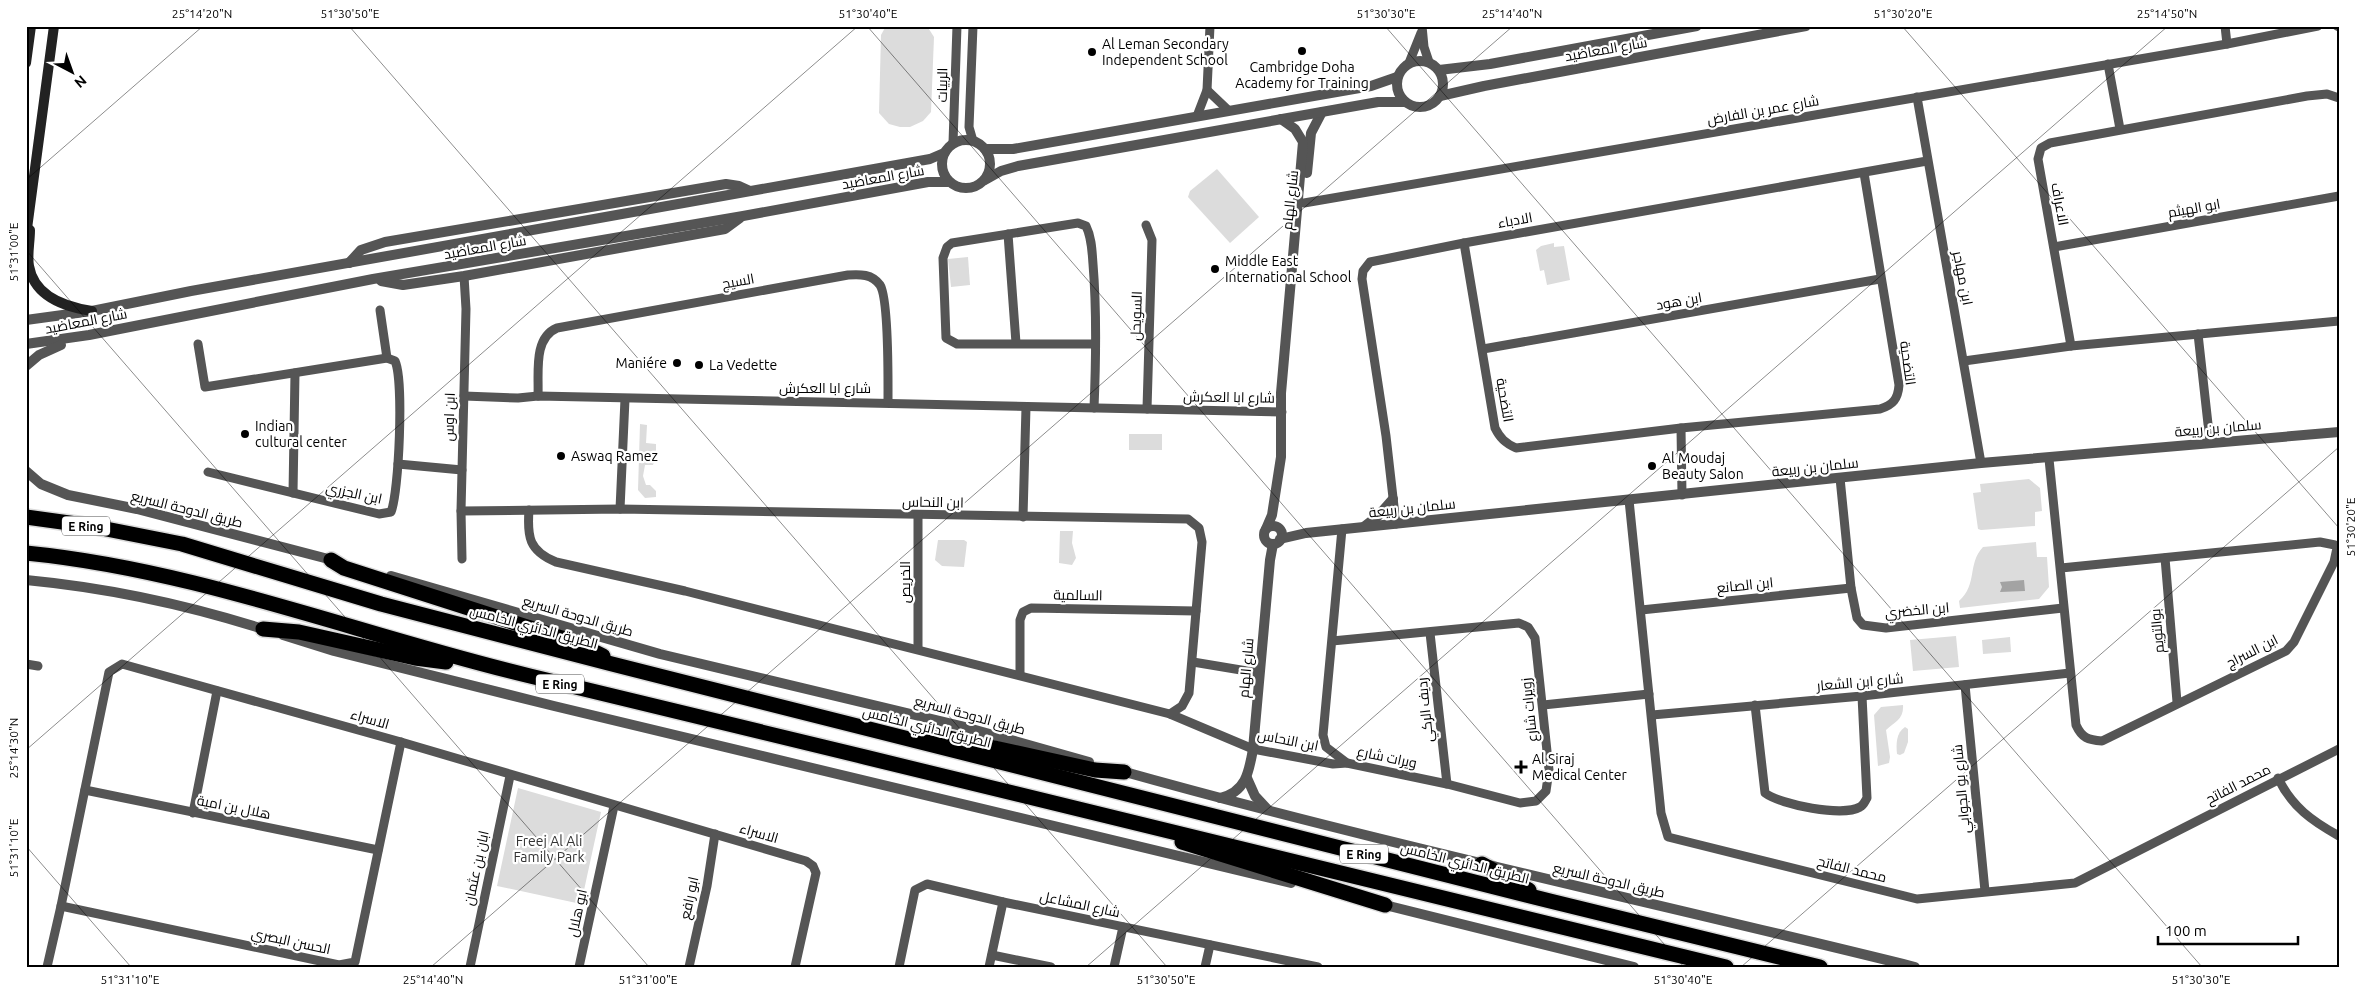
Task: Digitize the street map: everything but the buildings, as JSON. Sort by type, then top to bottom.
[{"type":"highway","name":"الطريق الدائري الخامس","points":[[26,517],[91,526],[182,544],[381,604],[612,664],[1550,901],[1820,967]]},
{"type":"highway","name":"E Ring","points":[[26,553],[81,560],[185,581],[468,661],[1096,812],[1726,967]]},
{"type":"highway","points":[[331,560],[344,568],[577,643],[596,651],[612,664]]},
{"type":"highway","points":[[263,629],[299,632],[425,660],[468,661]]},
{"type":"highway","points":[[908,739],[931,734],[1095,770],[1124,772]]},
{"type":"highway","points":[[1096,812],[1179,841],[1385,905]]},
{"type":"highway","points":[[1482,864],[1550,901]]},
{"type":"main road","points":[[26,63],[31,26]]},
{"type":"main road","points":[[26,236],[54,26]]},
{"type":"main road","points":[[32,198],[28,264],[35,282],[48,296],[62,304],[92,311]]},
{"type":"street","name":"الربيات","points":[[953,144],[957,26]]},
{"type":"street","name":"الربيات","points":[[973,26],[969,128],[973,141]]},
{"type":"street","points":[[1197,116],[1207,90],[1210,26]]},
{"type":"street","name":"شارع المعاضيد","points":[[1438,70],[1481,65],[1697,26]]},
{"type":"street","name":"شارع المعاضيد","points":[[1440,96],[1484,86],[1806,26]]},
{"type":"street","points":[[2225,26],[2227,44]]},
{"type":"street","name":"شارع عمر بن الفارض","points":[[1304,203],[2227,44],[2318,26]]},
{"type":"street","points":[[1422,28],[1429,62]]},
{"type":"street","points":[[1404,102],[1378,102],[1018,166],[1001,171],[971,188],[963,189],[948,182],[941,168],[944,153],[959,141],[973,141],[985,149],[1013,149],[1371,86],[1397,77],[1409,63],[1422,28]]},
{"type":"street","points":[[1397,77],[1396,86],[1399,95],[1404,102],[1411,106],[1427,106],[1440,96],[1443,83],[1438,70],[1429,62],[1419,60],[1409,63]]},
{"type":"street","points":[[2108,64],[2120,129]]},
{"type":"street","points":[[1207,90],[1228,110]]},
{"type":"street","name":"الاعراف","points":[[2071,346],[2038,158],[2040,151],[2050,143],[2120,129],[2319,94],[2339,98]]},
{"type":"street","name":"ابن مهاجر","points":[[1917,97],[1981,463]]},
{"type":"street","name":"شارع الهام","points":[[1282,412],[1286,396],[1311,133],[1322,112]]},
{"type":"street","name":"شارع الهام","points":[[1275,536],[1264,534],[1272,514],[1280,457],[1281,393],[1303,142],[1295,129],[1281,119]]},
{"type":"street","points":[[985,149],[990,164],[985,180]]},
{"type":"street","name":"شارع المعاضيد","points":[[26,320],[92,311],[191,291],[750,192],[930,159],[944,153]]},
{"type":"street","name":"الادباء","points":[[1396,524],[1386,436],[1362,279],[1363,271],[1374,260],[1464,242],[1927,161]]},
{"type":"street","name":"التضحية","points":[[1464,242],[1495,428],[1503,441],[1516,448],[1681,428],[1880,409],[1888,406],[1898,396],[1899,385],[1880,279],[1864,172]]},
{"type":"street","name":"شارع المعاضيد","points":[[26,344],[89,335],[373,279],[743,216],[928,182],[948,182]]},
{"type":"street","points":[[349,263],[360,250],[377,243],[726,184],[739,186],[750,192]]},
{"type":"street","name":"ابو الهيثم","points":[[2054,247],[2339,196]]},
{"type":"street","points":[[577,222],[591,207]]},
{"type":"street","points":[[373,279],[402,285],[464,276],[725,229],[743,216]]},
{"type":"street","points":[[1094,408],[1096,344],[1095,290],[1091,245],[1086,226],[1078,223],[952,243],[944,252],[942,258],[946,338],[957,344],[1096,344]]},
{"type":"street","name":"السويحل","points":[[1146,225],[1152,240],[1147,409]]},
{"type":"street","points":[[1008,234],[1016,343]]},
{"type":"street","name":"السيج","points":[[538,396],[541,344],[547,334],[557,328],[857,274],[870,276],[880,286],[882,291],[887,337],[888,402]]},
{"type":"street","name":"ابن اوس","points":[[462,558],[464,276]]},
{"type":"street","name":"ابن هود","points":[[1483,349],[1880,279]]},
{"type":"street","name":"ابن الجزري","points":[[208,472],[385,514],[391,512],[396,499],[399,377],[395,362],[387,358],[380,310]]},
{"type":"street","points":[[1964,361],[2071,346],[2339,321]]},
{"type":"street","points":[[2198,334],[2210,442]]},
{"type":"street","points":[[26,366],[48,350],[89,335]]},
{"type":"street","points":[[198,344],[205,387],[345,363],[387,358]]},
{"type":"street","points":[[292,492],[295,373]]},
{"type":"street","name":"شارع ابا العكرش","points":[[464,396],[810,403],[888,402],[1282,412]]},
{"type":"street","points":[[620,509],[625,398]]},
{"type":"street","points":[[1023,517],[1026,407]]},
{"type":"street","points":[[1681,428],[1682,495]]},
{"type":"street","name":"سلمان بن ربيعة","points":[[1275,536],[1981,463],[2049,459],[2210,442],[2339,432]]},
{"type":"street","name":"ابن السراج","points":[[2049,459],[2076,725],[2080,734],[2086,739],[2102,740],[2177,702],[2286,651],[2294,642],[2334,562],[2337,548],[2335,545],[2320,542],[2061,568]]},
{"type":"street","points":[[398,464],[462,470]]},
{"type":"street","name":"طريق الدوحة السريع","points":[[26,471],[41,484],[68,495],[137,509],[331,560],[660,654],[961,726],[1219,799],[1915,967]]},
{"type":"street","name":"ابن الخضري","points":[[1840,478],[1851,588],[1857,618],[1863,625],[1886,628],[2064,608]]},
{"type":"street","points":[[1363,527],[1378,516],[1393,499]]},
{"type":"street","name":"محمد الفاتح","points":[[1629,500],[1661,813],[1668,837],[1917,899],[2075,883],[2339,748]]},
{"type":"street","name":"ابن النحاس","points":[[461,510],[620,509],[1188,519],[1199,528],[1202,542],[1193,662],[1189,693],[1182,706],[1170,714]]},
{"type":"street","name":"ابن النحاس","points":[[529,510],[528,531],[534,549],[544,557],[556,562],[685,591],[1020,674],[1170,714],[1254,749],[1333,764],[1347,763]]},
{"type":"street","name":"شارع الهام","points":[[1247,778],[1254,749],[1270,560],[1275,536],[1272,514]]},
{"type":"street","name":"الخريص","points":[[918,515],[918,649]]},
{"type":"street","name":"ويرات شارع","points":[[1342,529],[1324,735],[1326,747],[1347,763],[1447,784],[1520,803]]},
{"type":"street","name":"بوالتويم","points":[[2165,558],[2177,702]]},
{"type":"street","points":[[26,580],[75,584],[140,596],[263,629],[334,651],[441,678],[1385,905],[1634,967]]},
{"type":"street","name":"ابن الصانع","points":[[1641,610],[1851,588]]},
{"type":"street","name":"السالمية","points":[[1020,674],[1020,620],[1023,612],[1031,608],[1196,611]]},
{"type":"street","name":"زويرات شارع","points":[[1430,633],[1518,624],[1528,627],[1535,638],[1549,770],[1548,786],[1546,791],[1536,801],[1520,803]]},
{"type":"street","points":[[1332,641],[1430,633]]},
{"type":"street","name":"رديف الركي","points":[[1430,633],[1447,784]]},
{"type":"street","points":[[1193,662],[1260,673]]},
{"type":"street","points":[[26,664],[38,666]]},
{"type":"street","name":"الاسراء","points":[[47,967],[109,672],[112,668],[122,664],[401,742],[510,776],[806,861],[813,866],[816,873],[795,967]]},
{"type":"street","name":"شارع ابن الشعار","points":[[1652,715],[1862,696],[2070,673]]},
{"type":"street","name":"شارع بو الجوابي","points":[[1965,685],[1985,891]]},
{"type":"street","points":[[193,813],[217,691]]},
{"type":"street","points":[[1543,705],[1649,694]]},
{"type":"street","points":[[1755,705],[1765,793],[1775,798],[1825,812],[1855,809],[1864,803],[1867,798],[1862,696]]},
{"type":"street","name":"الحسن البصري","points":[[61,906],[291,956],[344,965],[355,962],[401,742]]},
{"type":"street","name":"ابان بن عثمان","points":[[470,967],[510,776]]},
{"type":"street","points":[[1219,799],[1236,792],[1247,778],[1255,796],[1268,811]]},
{"type":"street","points":[[2278,778],[2284,792],[2303,814],[2339,836]]},
{"type":"street","name":"هلال بن امية","points":[[85,790],[378,850]]},
{"type":"street","name":"ابو هلال","points":[[579,967],[614,806]]},
{"type":"street","name":"ابو رافع","points":[[689,967],[707,886],[715,834]]},
{"type":"street","name":"شارع المشاعل","points":[[899,967],[916,888],[927,884],[1298,965],[1318,967]]},
{"type":"street","points":[[989,967],[1003,902]]},
{"type":"street","points":[[1114,967],[1123,927]]},
{"type":"street","points":[[1205,967],[1210,945]]},
{"type":"street","points":[[992,955],[1051,967]]},
{"type":"street","points":[[1607,960],[1618,967]]},
{"type":"green space","points":[[886,26],[927,26],[934,37],[931,112],[923,121],[910,127],[889,124],[879,113],[881,35]]},
{"type":"green space","points":[[1217,169],[1259,217],[1230,243],[1188,197],[1190,191]]},
{"type":"green space","points":[[1554,243],[1554,247],[1564,246],[1570,280],[1547,285],[1544,270],[1540,271],[1536,250],[1541,246]]},
{"type":"green space","points":[[968,257],[970,285],[951,287],[948,259]]},
{"type":"green space","points":[[640,424],[647,425],[646,443],[656,444],[656,457],[653,465],[645,465],[643,476],[646,485],[650,485],[656,491],[656,497],[645,498],[638,490]]},
{"type":"green space","points":[[1129,434],[1162,434],[1162,450],[1129,450]]},
{"type":"green space","points":[[2029,479],[2040,488],[2042,511],[2035,512],[2035,526],[1978,529],[1973,493],[1981,492],[1980,484]]},
{"type":"green space","points":[[1060,531],[1073,531],[1072,543],[1076,558],[1072,565],[1059,563]]},
{"type":"green space","points":[[938,540],[964,540],[967,542],[964,567],[942,566],[935,560]]},
{"type":"green space","points":[[2036,542],[2037,557],[2047,557],[2049,587],[2039,599],[1960,608],[1959,601],[1969,588],[1975,560],[1983,547]]},
{"type":"green space","points":[[1956,636],[1959,667],[1913,671],[1910,640]]},
{"type":"green space","points":[[2010,637],[2011,652],[1983,654],[1982,640]]},
{"type":"green space","points":[[1903,705],[1900,717],[1886,730],[1890,757],[1889,763],[1878,766],[1874,715],[1881,707]]},
{"type":"green space","points":[[1905,727],[1908,729],[1908,742],[1904,753],[1900,755],[1897,754],[1897,739]]},
{"type":"green space","name":"Freej Al Ali Family Park","points":[[518,788],[601,812],[581,904],[497,886]]},
{"type":"shaded area","points":[[2024,580],[2025,591],[2000,592],[2002,587],[2000,582]]},
{"type":"place","name":"Cambridge Doha Academy for Training","points":[[1302,51]]},
{"type":"place","name":"Al Leman Secondary Independent School","points":[[1092,52]]},
{"type":"place","name":"Middle East International School","points":[[1215,269]]},
{"type":"place","name":"Maniére","points":[[677,363]]},
{"type":"place","name":"La Vedette","points":[[699,365]]},
{"type":"place","name":"Indian cultural center","points":[[245,434]]},
{"type":"place","name":"Aswaq Ramez","points":[[561,456]]},
{"type":"place","name":"Al Moudaj Beauty Salon","points":[[1652,466]]},
{"type":"place","name":"Al Siraj Medical Center","points":[[1521,767]]}]
